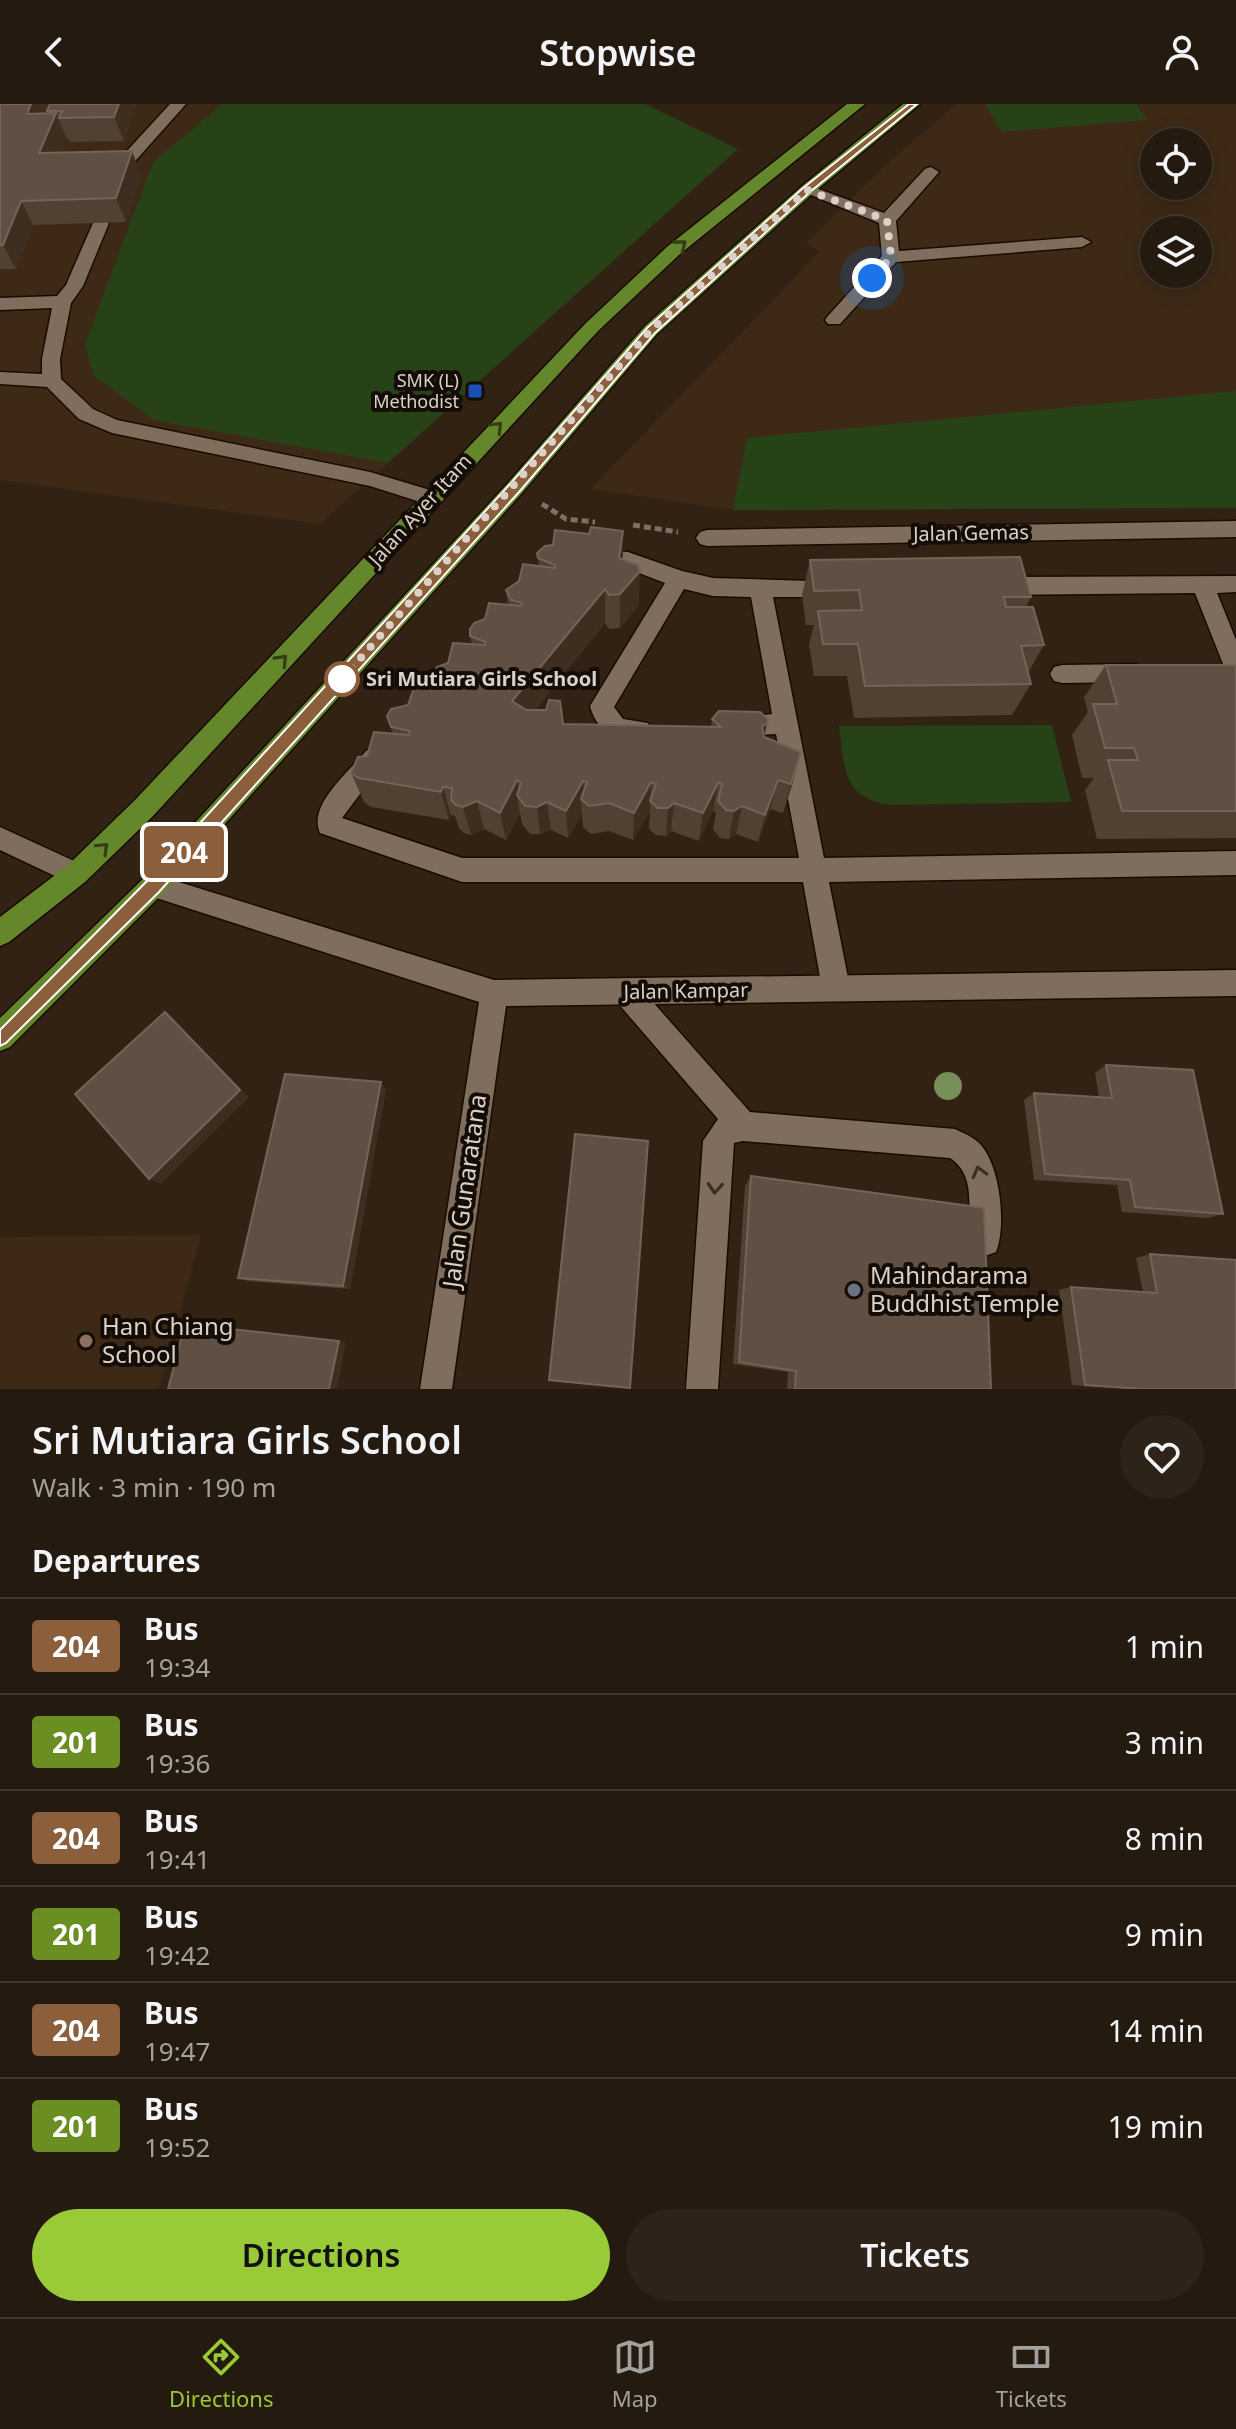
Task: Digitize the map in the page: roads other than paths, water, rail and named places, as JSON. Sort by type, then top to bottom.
[{"type":"main road","name":"Jalan Ayer Itam","points":[[0,933],[76,874],[144,808],[592,327],[674,250],[857,104]]},
{"type":"main road","points":[[0,1037],[153,886],[515,488],[651,330],[807,190],[912,104]]},
{"type":"street","points":[[118,175],[121,167],[178,104]]},
{"type":"street","points":[[891,257],[887,220],[931,172]]},
{"type":"street","points":[[807,190],[887,220]]},
{"type":"street","points":[[52,381],[54,335],[62,302],[74,286],[101,223]]},
{"type":"street","points":[[834,320],[891,257],[1082,242]]},
{"type":"street","points":[[0,304],[62,302]]},
{"type":"street","points":[[0,378],[52,381],[86,414],[112,426],[370,479],[433,498]]},
{"type":"street","name":"Jalan Gemas","points":[[707,538],[1236,529]]},
{"type":"street","points":[[574,556],[628,560],[679,579],[713,587],[849,587]]},
{"type":"street","points":[[662,729],[620,729],[604,718],[602,706],[679,579]]},
{"type":"street","points":[[982,586],[1236,584]]},
{"type":"street","points":[[1203,585],[1231,671]]},
{"type":"street","points":[[760,589],[836,988]]},
{"type":"street","points":[[1062,674],[1157,673]]},
{"type":"street","points":[[709,727],[786,723]]},
{"type":"street","points":[[391,740],[331,811],[329,825],[462,870],[814,870],[1236,863]]},
{"type":"street","points":[[0,838],[76,874]]},
{"type":"street","name":"Jalan Kampar","points":[[153,886],[494,993],[1236,983]]},
{"type":"street","points":[[626,992],[743,1126]]},
{"type":"street","name":"Jalan Gunaratana","points":[[436,1389],[494,993]]},
{"type":"street","points":[[702,1389],[718,1141],[725,1131],[743,1126],[955,1144],[969,1151],[979,1163],[982,1182],[986,1262]]},
{"type":"place","name":"SMK (L) Methodist","points":[[475,391]]},
{"type":"place","name":"Sri Mutiara Girls School","points":[[342,679]]},
{"type":"place","name":"Mahindarama Buddhist Temple","points":[[854,1290]]},
{"type":"place","name":"Han Chiang School","points":[[86,1341]]}]
